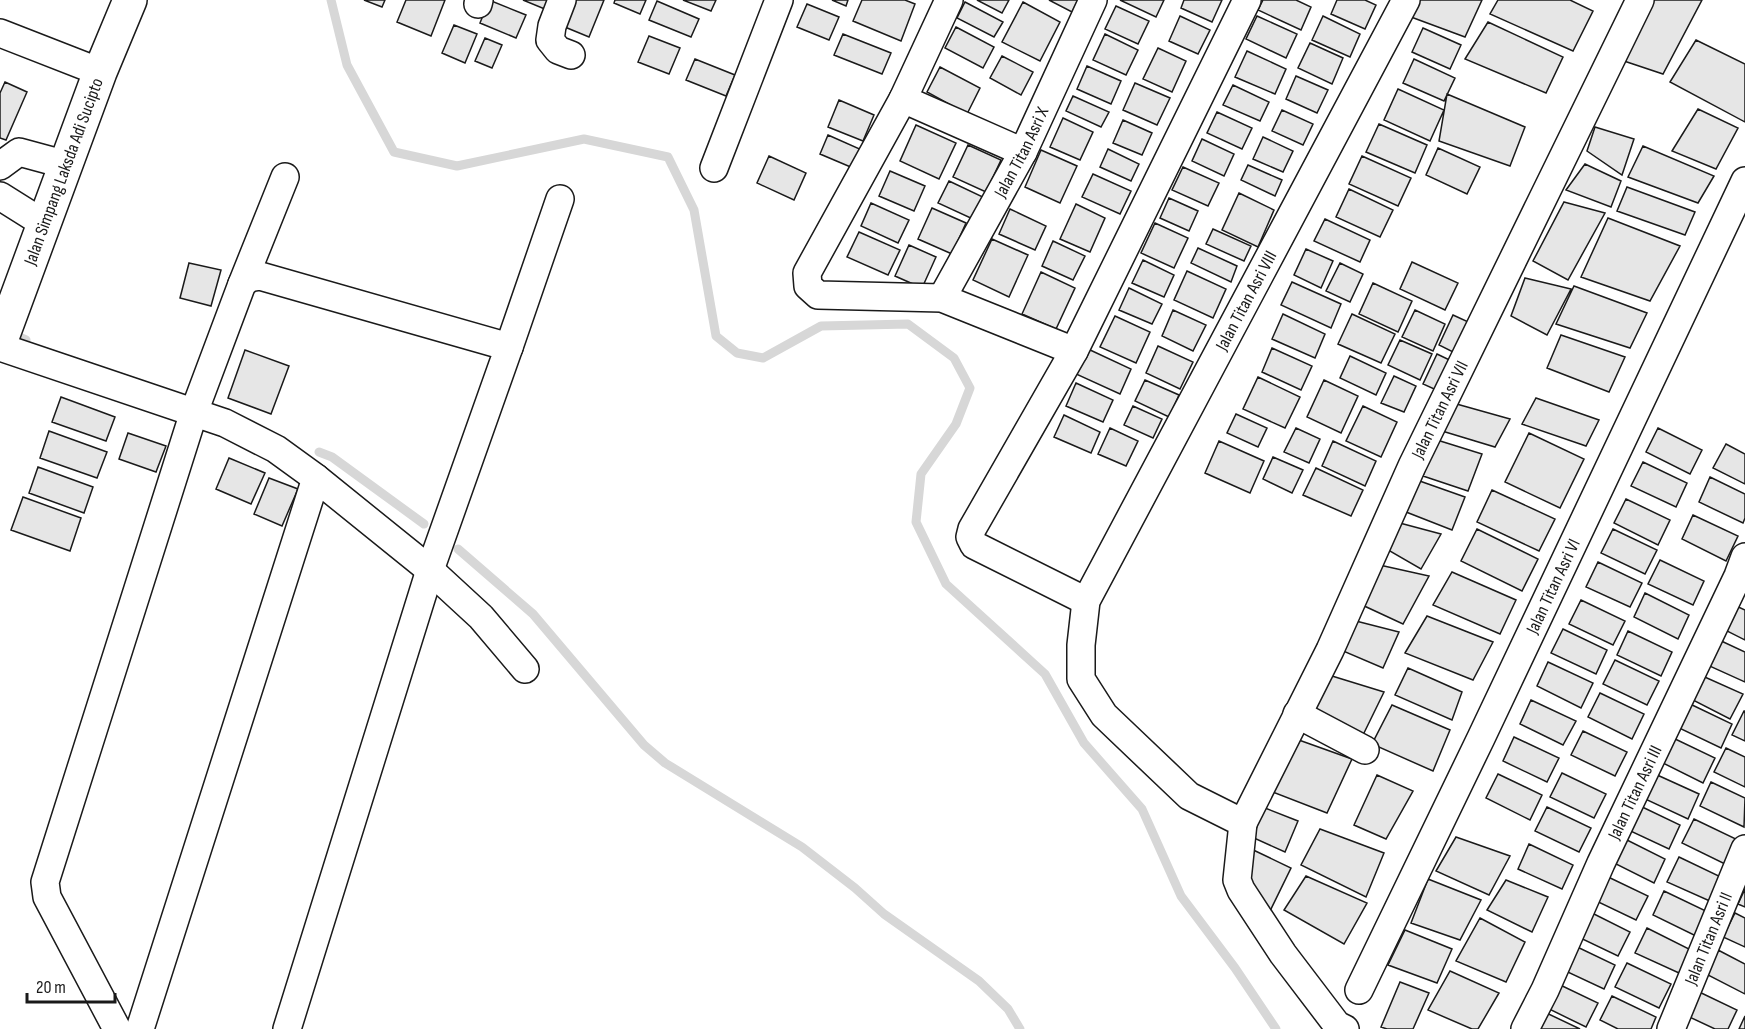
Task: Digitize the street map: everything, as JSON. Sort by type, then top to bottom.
[{"type":"street","name":"Jalan Simpang Laksda Adi Sucipto","points":[[0,343],[100,72],[130,0]]},
{"type":"street","points":[[562,0],[552,26],[550,40],[558,50],[571,55]]},
{"type":"street","points":[[714,168],[779,0]]},
{"type":"street","points":[[949,0],[903,99],[807,273],[808,286],[818,295],[942,298],[1074,351]]},
{"type":"street","name":"Jalan Titan Asri X","points":[[942,298],[1023,152],[1093,0]]},
{"type":"street","points":[[1247,0],[1074,351],[972,529],[970,537],[974,545],[1086,601],[1081,645],[1081,679],[1104,715],[1189,796],[1243,823],[1237,880],[1241,890],[1283,954],[1337,1024],[1345,1029]]},
{"type":"street","name":"Jalan Titan Asri VIII","points":[[1086,601],[1406,0]]},
{"type":"street","name":"Jalan Titan Asri VII","points":[[1243,823],[1330,650],[1412,466],[1640,0]]},
{"type":"street","points":[[0,33],[100,72]]},
{"type":"street","points":[[903,99],[1023,152]]},
{"type":"street","points":[[0,166],[19,152],[67,165]]},
{"type":"street","points":[[117,1029],[47,897],[45,882],[194,412],[285,177]]},
{"type":"street","name":"Jalan Titan Asri VI","points":[[1359,990],[1476,749],[1745,181]]},
{"type":"street","points":[[0,196],[43,224]]},
{"type":"street","points":[[287,1029],[430,570],[560,200]]},
{"type":"street","points":[[242,284],[249,278],[260,276],[509,347]]},
{"type":"street","points":[[0,347],[225,423],[276,449],[316,478],[430,570],[481,617],[525,669]]},
{"type":"street","points":[[140,1029],[316,478]]},
{"type":"street","name":"Jalan Titan Asri III","points":[[1525,1029],[1745,557]]},
{"type":"street","points":[[1298,714],[1365,750]]},
{"type":"street","name":"Jalan Titan Asri II","points":[[1671,1029],[1745,849]]},
{"type":"building","points":[[364,0],[385,0],[382,7]]},
{"type":"building","points":[[406,0],[445,0],[431,36],[397,22]]},
{"type":"building","points":[[489,0],[526,15],[516,38],[480,23]]},
{"type":"building","points":[[523,0],[557,0],[552,12]]},
{"type":"building","points":[[571,0],[604,0],[589,37],[560,25]]},
{"type":"building","points":[[615,0],[646,0],[640,14],[614,3]]},
{"type":"building","points":[[683,0],[716,0],[711,11]]},
{"type":"building","points":[[832,0],[848,0],[846,6]]},
{"type":"building","points":[[862,0],[905,0],[915,4],[901,41],[853,21]]},
{"type":"building","points":[[977,0],[1009,0],[1002,13]]},
{"type":"building","points":[[1049,0],[1078,0],[1072,12]]},
{"type":"building","points":[[1120,0],[1164,0],[1156,17]]},
{"type":"building","points":[[1184,0],[1222,0],[1212,22],[1181,8]]},
{"type":"building","points":[[1263,0],[1296,0],[1311,7],[1301,30],[1258,10]]},
{"type":"building","points":[[1337,0],[1365,0],[1376,5],[1365,29],[1331,14]]},
{"type":"building","points":[[1417,0],[1482,0],[1465,37],[1411,17]]},
{"type":"building","points":[[1498,0],[1570,0],[1593,11],[1573,51],[1490,14]]},
{"type":"building","points":[[1652,0],[1702,0],[1663,74],[1624,61]]},
{"type":"building","points":[[657,1],[699,19],[691,37],[649,20]]},
{"type":"building","points":[[965,2],[1003,22],[994,37],[957,18]]},
{"type":"building","points":[[1023,2],[1060,22],[1040,61],[1002,42]]},
{"type":"building","points":[[807,4],[839,17],[829,40],[797,27]]},
{"type":"building","points":[[1116,6],[1149,21],[1138,44],[1105,29]]},
{"type":"building","points":[[1180,16],[1210,30],[1198,54],[1169,41]]},
{"type":"building","points":[[1257,16],[1297,34],[1286,58],[1246,39]]},
{"type":"building","points":[[1323,16],[1360,34],[1350,57],[1312,40]]},
{"type":"building","points":[[1488,22],[1563,57],[1546,93],[1465,59]]},
{"type":"building","points":[[454,25],[477,34],[465,63],[442,53]]},
{"type":"building","points":[[956,27],[994,47],[983,68],[945,48]]},
{"type":"building","points":[[1423,28],[1461,45],[1450,69],[1412,52]]},
{"type":"building","points":[[843,34],[891,53],[882,74],[834,55]]},
{"type":"building","points":[[1105,34],[1138,50],[1126,75],[1093,60]]},
{"type":"building","points":[[649,36],[680,48],[669,74],[638,62]]},
{"type":"building","points":[[485,38],[502,45],[492,68],[475,61]]},
{"type":"building","points":[[1696,40],[1745,64],[1745,122],[1670,82]]},
{"type":"building","points":[[1310,43],[1343,58],[1332,84],[1298,68]]},
{"type":"building","points":[[1158,48],[1186,61],[1172,92],[1143,79]]},
{"type":"building","points":[[1247,51],[1286,69],[1275,94],[1235,77]]},
{"type":"building","points":[[1002,56],[1033,72],[1021,95],[990,78]]},
{"type":"building","points":[[695,59],[735,75],[726,96],[686,80]]},
{"type":"building","points":[[1414,59],[1455,78],[1444,101],[1403,83]]},
{"type":"building","points":[[1087,66],[1121,81],[1111,104],[1077,89]]},
{"type":"building","points":[[940,67],[980,88],[967,114],[927,92]]},
{"type":"building","points":[[1296,76],[1328,90],[1317,113],[1286,99]]},
{"type":"building","points":[[5,82],[27,92],[6,140],[0,138],[0,93]]},
{"type":"building","points":[[1135,83],[1170,98],[1157,125],[1123,110]]},
{"type":"building","points":[[1233,85],[1269,102],[1260,121],[1223,105]]},
{"type":"building","points":[[1398,89],[1444,110],[1430,141],[1384,120]]},
{"type":"building","points":[[1447,94],[1525,127],[1510,166],[1439,141]]},
{"type":"building","points":[[1073,96],[1109,112],[1101,127],[1066,111]]},
{"type":"building","points":[[839,100],[874,115],[863,141],[828,127]]},
{"type":"building","points":[[1698,109],[1738,128],[1716,169],[1672,151]]},
{"type":"building","points":[[1282,110],[1313,124],[1303,145],[1272,131]]},
{"type":"building","points":[[1217,112],[1252,128],[1242,149],[1207,133]]},
{"type":"building","points":[[1063,118],[1093,132],[1080,160],[1050,147]]},
{"type":"building","points":[[1123,120],[1152,133],[1142,155],[1113,143]]},
{"type":"building","points":[[1379,124],[1427,145],[1415,173],[1366,152]]},
{"type":"building","points":[[916,125],[956,143],[939,179],[900,161]]},
{"type":"building","points":[[1595,127],[1634,139],[1622,175],[1587,151]]},
{"type":"building","points":[[828,135],[862,150],[853,168],[820,154]]},
{"type":"building","points":[[1263,137],[1293,151],[1283,172],[1253,159]]},
{"type":"building","points":[[1202,139],[1234,154],[1224,176],[1192,161]]},
{"type":"building","points":[[968,145],[1001,160],[986,192],[953,177]]},
{"type":"building","points":[[1643,146],[1714,176],[1698,203],[1628,177]]},
{"type":"building","points":[[1438,148],[1480,167],[1467,194],[1426,175]]},
{"type":"building","points":[[1108,149],[1139,164],[1131,181],[1100,167]]},
{"type":"building","points":[[1041,150],[1077,166],[1060,203],[1025,187]]},
{"type":"building","points":[[769,156],[806,173],[794,200],[757,183]]},
{"type":"building","points":[[1362,156],[1411,178],[1398,206],[1349,184]]},
{"type":"building","points":[[1585,164],[1621,181],[1611,207],[1566,190]]},
{"type":"building","points":[[1248,165],[1282,180],[1275,196],[1241,180]]},
{"type":"building","points":[[1183,167],[1219,183],[1208,206],[1172,190]]},
{"type":"building","points":[[890,171],[925,186],[914,211],[879,196]]},
{"type":"building","points":[[1093,174],[1131,191],[1120,214],[1082,197]]},
{"type":"building","points":[[949,181],[985,198],[975,220],[938,203]]},
{"type":"building","points":[[1627,187],[1695,212],[1685,235],[1617,211]]},
{"type":"building","points":[[1349,189],[1393,210],[1380,237],[1336,217]]},
{"type":"building","points":[[1239,193],[1274,210],[1258,247],[1222,230]]},
{"type":"building","points":[[1169,198],[1198,211],[1189,231],[1160,218]]},
{"type":"building","points":[[1564,202],[1605,213],[1568,280],[1533,261]]},
{"type":"building","points":[[871,203],[909,220],[898,243],[861,226]]},
{"type":"building","points":[[1076,204],[1105,218],[1090,252],[1060,239]]},
{"type":"building","points":[[932,208],[966,223],[952,254],[918,239]]},
{"type":"building","points":[[1010,209],[1046,226],[1035,250],[999,234]]},
{"type":"building","points":[[1608,218],[1680,246],[1650,301],[1581,277]]},
{"type":"building","points":[[1325,219],[1370,240],[1360,262],[1314,241]]},
{"type":"building","points":[[1155,223],[1188,238],[1174,268],[1141,253]]},
{"type":"building","points":[[1213,229],[1251,246],[1244,261],[1206,244]]},
{"type":"building","points":[[859,232],[900,250],[888,275],[847,257]]},
{"type":"building","points":[[992,239],[1028,255],[1009,297],[973,280]]},
{"type":"building","points":[[1053,241],[1085,256],[1073,280],[1042,266]]},
{"type":"building","points":[[909,245],[936,257],[922,288],[895,276]]},
{"type":"building","points":[[1198,248],[1237,266],[1231,282],[1191,263]]},
{"type":"building","points":[[1306,249],[1333,261],[1321,288],[1294,275]]},
{"type":"building","points":[[1143,260],[1174,275],[1164,297],[1132,283]]},
{"type":"building","points":[[1412,262],[1458,283],[1445,310],[1400,289]]},
{"type":"building","points":[[189,263],[221,270],[211,306],[180,298]]},
{"type":"building","points":[[1340,263],[1363,274],[1350,302],[1326,291]]},
{"type":"building","points":[[1187,271],[1226,289],[1213,318],[1174,300]]},
{"type":"building","points":[[1041,272],[1075,288],[1056,329],[1022,314]]},
{"type":"building","points":[[1525,278],[1571,289],[1547,335],[1511,316]]},
{"type":"building","points":[[1292,282],[1341,304],[1331,328],[1281,305]]},
{"type":"building","points":[[1373,283],[1412,301],[1398,332],[1359,314]]},
{"type":"building","points":[[1574,286],[1647,313],[1630,348],[1556,324]]},
{"type":"building","points":[[1129,288],[1162,304],[1152,324],[1119,310]]},
{"type":"building","points":[[1173,310],[1206,325],[1193,351],[1162,336]]},
{"type":"building","points":[[1415,310],[1445,324],[1433,351],[1402,337]]},
{"type":"building","points":[[1283,314],[1325,334],[1315,358],[1272,339]]},
{"type":"building","points":[[1352,314],[1395,334],[1381,363],[1338,344]]},
{"type":"building","points":[[1453,315],[1475,325],[1461,356],[1439,345]]},
{"type":"building","points":[[1115,316],[1150,332],[1136,363],[1100,347]]},
{"type":"building","points":[[1561,335],[1625,357],[1609,392],[1547,368]]},
{"type":"building","points":[[1400,340],[1432,354],[1420,380],[1388,365]]},
{"type":"building","points":[[1158,346],[1193,362],[1180,389],[1146,373]]},
{"type":"building","points":[[1272,348],[1312,366],[1301,390],[1262,372]]},
{"type":"building","points":[[1088,349],[1131,369],[1120,394],[1076,374]]},
{"type":"building","points":[[245,350],[289,366],[271,414],[228,398]]},
{"type":"building","points":[[1437,354],[1458,364],[1443,393],[1423,384]]},
{"type":"building","points":[[1350,356],[1386,373],[1376,395],[1340,378]]},
{"type":"building","points":[[1394,376],[1416,386],[1404,412],[1381,403]]},
{"type":"building","points":[[1258,377],[1300,397],[1285,428],[1243,409]]},
{"type":"building","points":[[1145,380],[1179,395],[1169,417],[1135,401]]},
{"type":"building","points":[[1324,380],[1358,396],[1341,433],[1307,417]]},
{"type":"building","points":[[1076,383],[1113,400],[1103,422],[1066,406]]},
{"type":"building","points":[[61,397],[115,417],[106,441],[52,422]]},
{"type":"building","points":[[1536,398],[1599,420],[1586,446],[1522,424]]},
{"type":"building","points":[[1453,403],[1510,419],[1495,447],[1442,431]]},
{"type":"building","points":[[1133,406],[1162,419],[1153,438],[1124,425]]},
{"type":"building","points":[[1363,406],[1397,422],[1381,457],[1346,441]]},
{"type":"building","points":[[1236,414],[1267,428],[1258,447],[1227,433]]},
{"type":"building","points":[[1064,415],[1100,432],[1091,453],[1054,437]]},
{"type":"building","points":[[1110,428],[1138,441],[1126,466],[1098,454]]},
{"type":"building","points":[[1296,428],[1320,439],[1309,463],[1284,452]]},
{"type":"building","points":[[1658,428],[1702,450],[1690,474],[1646,452]]},
{"type":"building","points":[[49,431],[107,452],[97,478],[40,458]]},
{"type":"building","points":[[128,433],[166,446],[156,472],[119,459]]},
{"type":"building","points":[[1529,433],[1584,459],[1560,508],[1505,482]]},
{"type":"building","points":[[1437,440],[1482,454],[1468,491],[1423,476]]},
{"type":"building","points":[[1219,441],[1264,461],[1250,493],[1205,473]]},
{"type":"building","points":[[1333,441],[1376,461],[1365,486],[1322,466]]},
{"type":"building","points":[[1726,444],[1745,454],[1745,484],[1713,468]]},
{"type":"building","points":[[1273,457],[1303,470],[1292,493],[1263,479]]},
{"type":"building","points":[[229,458],[265,473],[251,504],[216,489]]},
{"type":"building","points":[[1643,462],[1687,483],[1676,507],[1631,486]]},
{"type":"building","points":[[38,467],[93,487],[84,513],[29,493]]},
{"type":"building","points":[[1316,468],[1363,490],[1351,516],[1303,495]]},
{"type":"building","points":[[1710,477],[1745,494],[1743,523],[1699,502]]},
{"type":"building","points":[[269,478],[298,489],[282,526],[254,514]]},
{"type":"building","points":[[1414,479],[1465,497],[1452,530],[1401,510]]},
{"type":"building","points":[[1492,490],[1555,519],[1539,551],[1477,522]]},
{"type":"building","points":[[23,497],[81,518],[70,551],[11,530]]},
{"type":"building","points":[[1626,499],[1670,520],[1658,545],[1614,523]]},
{"type":"building","points":[[1693,515],[1738,536],[1726,561],[1682,539]]},
{"type":"building","points":[[1396,522],[1441,534],[1421,569],[1388,550]]},
{"type":"building","points":[[1477,529],[1538,559],[1522,591],[1461,561]]},
{"type":"building","points":[[1613,529],[1657,550],[1645,574],[1601,553]]},
{"type":"building","points":[[1660,560],[1704,581],[1693,605],[1648,584]]},
{"type":"building","points":[[1598,562],[1642,583],[1630,607],[1586,587]]},
{"type":"building","points":[[1375,564],[1429,576],[1403,624],[1360,604]]},
{"type":"building","points":[[1452,572],[1516,600],[1500,634],[1433,605]]},
{"type":"building","points":[[1645,593],[1689,615],[1678,639],[1634,617]]},
{"type":"building","points":[[1581,600],[1625,621],[1613,645],[1569,624]]},
{"type":"building","points":[[1732,604],[1745,610],[1745,640],[1721,628]]},
{"type":"building","points":[[1427,616],[1493,642],[1473,680],[1405,653]]},
{"type":"building","points":[[1352,620],[1399,632],[1383,668],[1336,648]]},
{"type":"building","points":[[1563,629],[1607,650],[1596,674],[1551,653]]},
{"type":"building","points":[[1628,631],[1672,652],[1661,676],[1617,655]]},
{"type":"building","points":[[1717,639],[1745,652],[1745,682],[1705,664]]},
{"type":"building","points":[[1615,660],[1659,681],[1647,705],[1603,684]]},
{"type":"building","points":[[1548,662],[1593,683],[1581,708],[1537,686]]},
{"type":"building","points":[[1408,668],[1462,692],[1452,720],[1395,695]]},
{"type":"building","points":[[1698,674],[1743,694],[1730,719],[1687,697]]},
{"type":"building","points":[[1332,676],[1384,692],[1362,737],[1313,711]]},
{"type":"building","points":[[1600,693],[1644,714],[1632,739],[1588,717]]},
{"type":"building","points":[[1531,700],[1576,721],[1563,745],[1520,724]]},
{"type":"building","points":[[1688,703],[1732,724],[1721,748],[1677,727]]},
{"type":"building","points":[[1392,705],[1450,730],[1433,771],[1372,744]]},
{"type":"building","points":[[1745,711],[1745,741],[1732,735]]},
{"type":"building","points":[[1583,731],[1627,752],[1615,776],[1571,755]]},
{"type":"building","points":[[1514,737],[1559,758],[1547,782],[1503,761]]},
{"type":"building","points":[[1671,737],[1715,758],[1703,783],[1659,761]]},
{"type":"building","points":[[1296,739],[1352,759],[1327,813],[1270,791]]},
{"type":"building","points":[[1726,748],[1745,757],[1745,787],[1714,772]]},
{"type":"building","points":[[1562,773],[1606,794],[1594,818],[1550,797]]},
{"type":"building","points":[[1498,774],[1542,795],[1530,820],[1486,798]]},
{"type":"building","points":[[1655,774],[1699,794],[1688,819],[1643,798]]},
{"type":"building","points":[[1377,775],[1413,791],[1386,839],[1354,825]]},
{"type":"building","points":[[1711,782],[1745,798],[1744,827],[1700,806]]},
{"type":"building","points":[[1636,804],[1680,825],[1669,849],[1624,828]]},
{"type":"building","points":[[1260,806],[1298,821],[1285,852],[1245,834]]},
{"type":"building","points":[[1547,807],[1591,828],[1579,852],[1535,831]]},
{"type":"building","points":[[1694,819],[1738,840],[1727,865],[1682,843]]},
{"type":"building","points":[[1320,829],[1384,853],[1366,897],[1301,865]]},
{"type":"building","points":[[1456,837],[1510,856],[1489,895],[1436,871]]},
{"type":"building","points":[[1621,837],[1665,859],[1654,883],[1610,861]]},
{"type":"building","points":[[1529,844],[1573,865],[1562,889],[1518,869]]},
{"type":"building","points":[[1247,847],[1291,868],[1270,911],[1245,877]]},
{"type":"building","points":[[1679,857],[1723,878],[1712,902],[1667,882]]},
{"type":"building","points":[[1604,875],[1648,896],[1636,920],[1592,899]]},
{"type":"building","points":[[1306,876],[1367,903],[1344,944],[1284,910]]},
{"type":"building","points":[[1428,879],[1481,900],[1460,940],[1411,923]]},
{"type":"building","points":[[1506,880],[1548,897],[1532,932],[1487,910]]},
{"type":"building","points":[[1745,889],[1745,907],[1738,904]]},
{"type":"building","points":[[1664,891],[1708,912],[1696,936],[1653,915]]},
{"type":"building","points":[[1586,910],[1630,932],[1618,956],[1574,935]]},
{"type":"building","points":[[1735,913],[1745,918],[1745,947],[1723,937]]},
{"type":"building","points":[[1480,918],[1525,942],[1506,982],[1456,961]]},
{"type":"building","points":[[1647,928],[1691,950],[1679,973],[1635,953]]},
{"type":"building","points":[[1405,930],[1452,949],[1437,983],[1388,965]]},
{"type":"building","points":[[1571,944],[1615,965],[1604,989],[1559,968]]},
{"type":"building","points":[[1718,950],[1745,964],[1745,994],[1706,974]]},
{"type":"building","points":[[1627,963],[1671,984],[1659,1008],[1615,987]]},
{"type":"building","points":[[1450,971],[1499,993],[1478,1029],[1472,1029],[1428,1010]]},
{"type":"building","points":[[1400,982],[1429,993],[1413,1029],[1381,1027]]},
{"type":"building","points":[[1554,982],[1598,1003],[1586,1027],[1543,1006]]},
{"type":"building","points":[[1693,989],[1737,1010],[1728,1029],[1715,1029],[1681,1013]]},
{"type":"building","points":[[1612,996],[1656,1017],[1651,1029],[1618,1029],[1600,1020]]},
{"type":"building","points":[[1536,1008],[1580,1029],[1526,1029]]},
{"type":"building","points":[[1745,1016],[1745,1029],[1739,1029]]},
{"type":"waterway","points":[[331,0],[347,65],[394,152],[457,166],[584,139],[668,157],[694,210],[716,336],[737,353],[763,358],[821,326],[908,324],[954,358],[970,388],[956,424],[921,474],[916,522],[946,584],[1045,674],[1084,743],[1142,809],[1181,896],[1235,968],[1276,1029]]},
{"type":"waterway","points":[[19,337],[26,340]]},
{"type":"waterway","points":[[319,452],[332,457],[424,524]]},
{"type":"waterway","points":[[458,549],[533,614],[644,745],[665,763],[802,847],[884,914],[979,981],[1008,1009],[1020,1029]]}]
